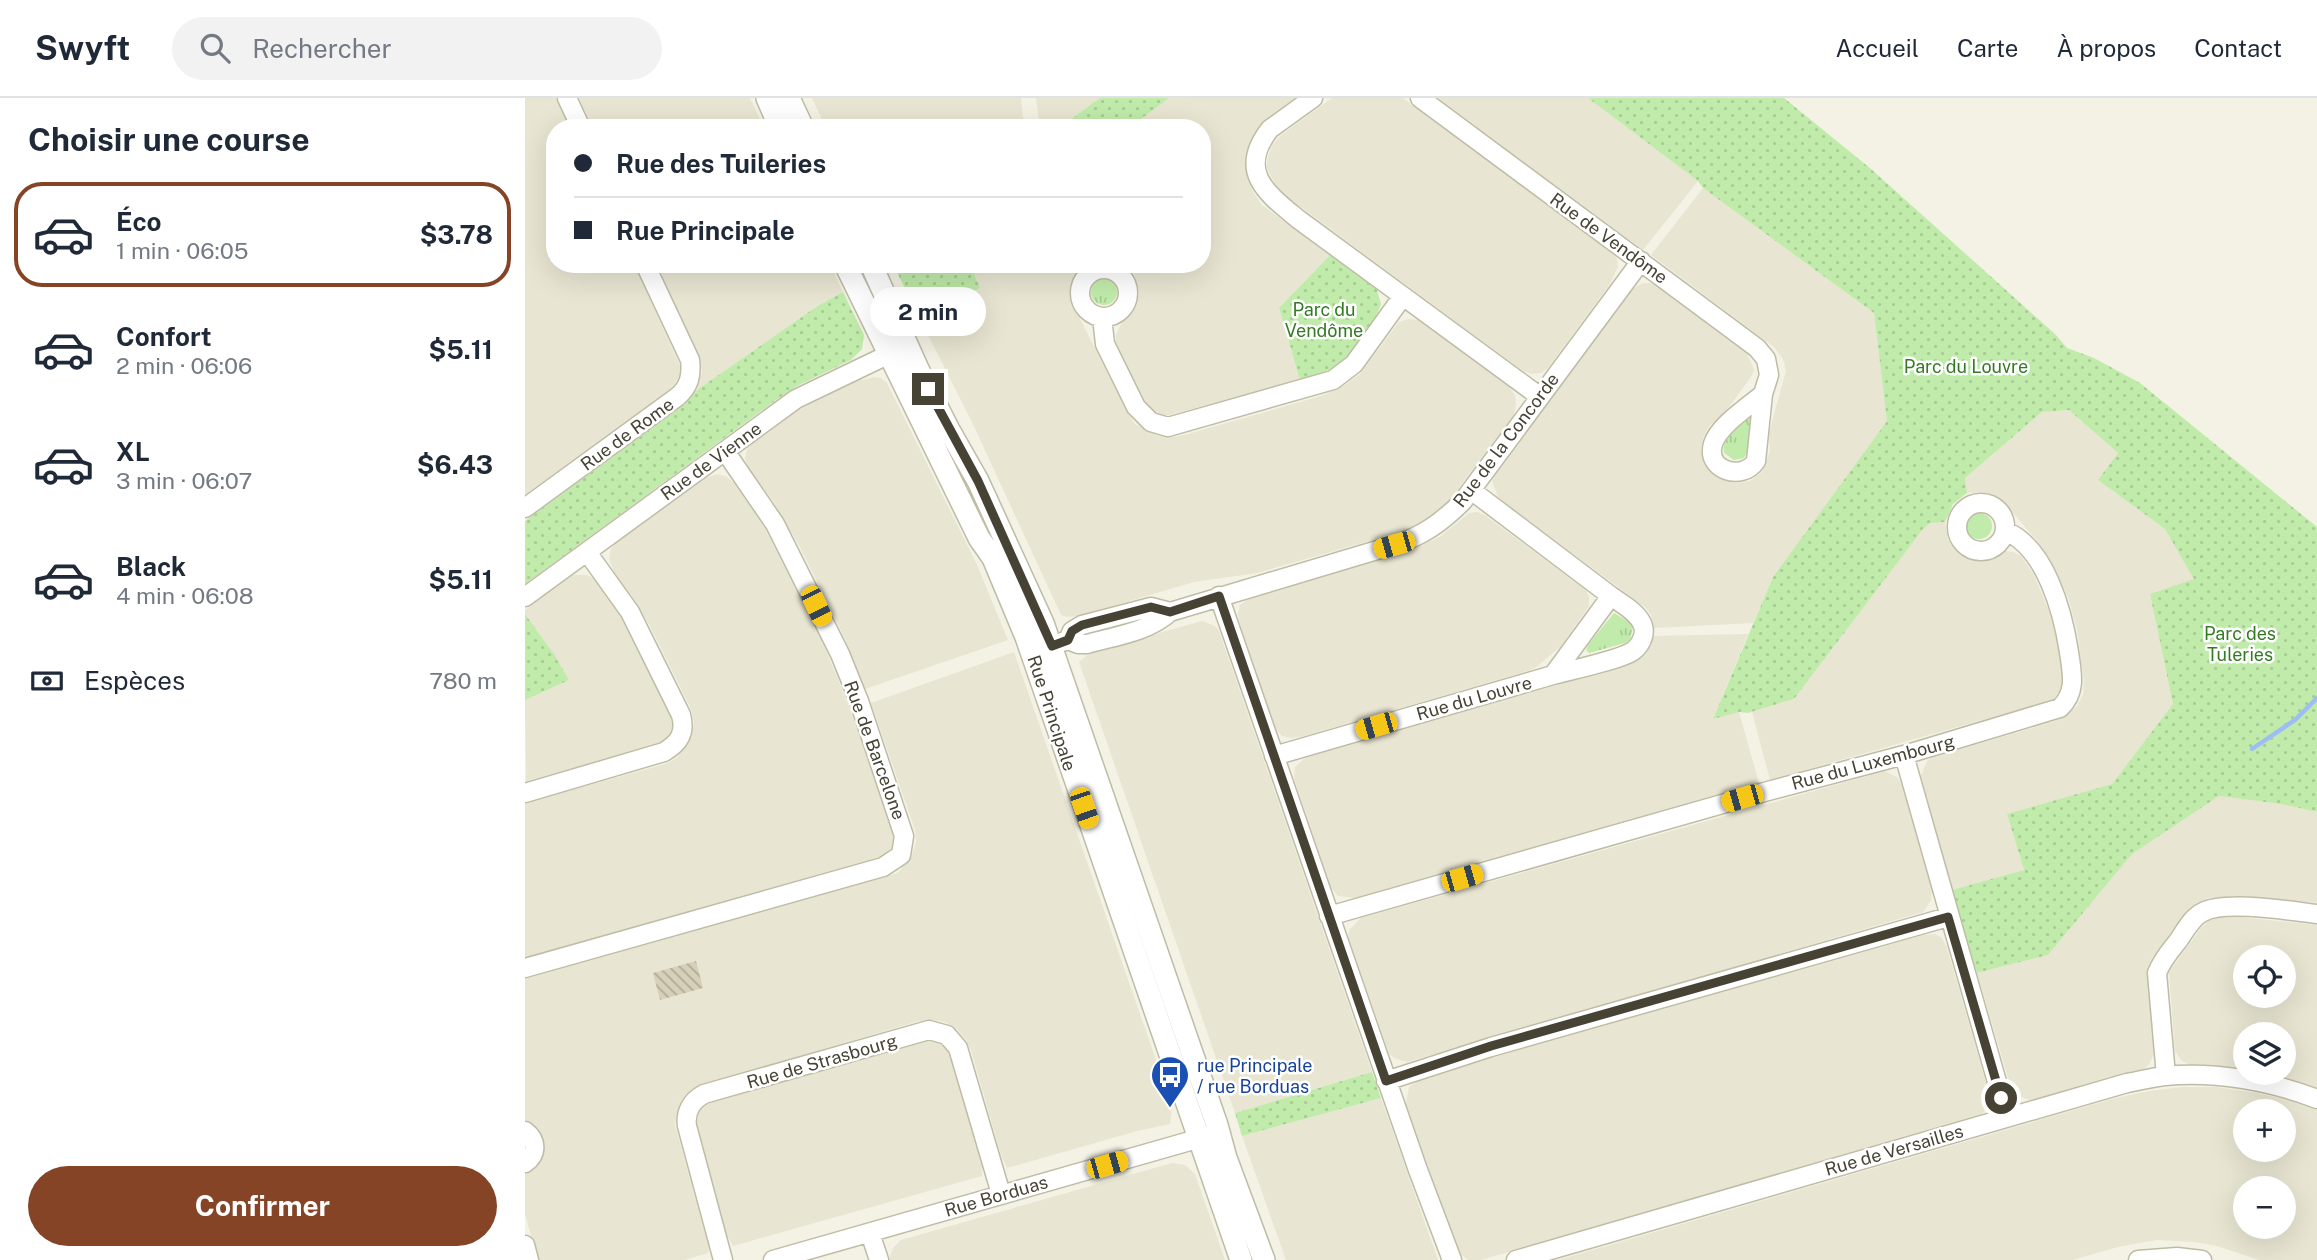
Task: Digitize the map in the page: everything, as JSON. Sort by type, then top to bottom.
[{"type":"street","points":[[568,98],[578,119]]},
{"type":"street","points":[[774,98],[778,119]]},
{"type":"street","points":[[774,98],[794,119]]},
{"type":"street","points":[[1313,98],[1269,129],[1264,136],[1255,162],[1263,190],[1539,396]]},
{"type":"street","name":"Rue de Vendôme","points":[[1420,98],[1757,348],[1769,367],[1768,382],[1763,394]]},
{"type":"street","name":"Rue de la Concorde","points":[[1050,646],[1099,641],[1154,624],[1170,612],[1413,539],[1435,527],[1463,501],[1641,261]]},
{"type":"street","name":"Rue de Rome","points":[[525,508],[677,397],[688,385],[690,360],[649,273]]},
{"type":"street","name":"Rue Principale","points":[[851,273],[899,349]]},
{"type":"street","name":"Rue Principale","points":[[874,273],[899,349],[979,538],[1050,646],[1220,1133],[1230,1171],[1264,1260]]},
{"type":"street","points":[[1102,317],[1105,344],[1136,407],[1151,422],[1168,427],[1333,380],[1353,364],[1403,296]]},
{"type":"street","name":"Rue de Vienne","points":[[525,597],[796,399],[899,349]]},
{"type":"street","name":"Rue de Barcelone","points":[[525,968],[883,867],[896,860],[903,849],[902,826],[840,654],[775,524],[725,451]]},
{"type":"street","name":"Rue du Louvre","points":[[1274,756],[1624,654],[1636,648],[1643,636],[1641,623],[1634,614],[1471,490]]},
{"type":"street","name":"Rue du Luxembourg","points":[[1329,916],[1904,755],[2060,708],[2071,694],[2073,678],[2065,622],[2053,588],[2031,551],[2021,540],[2005,531]]},
{"type":"street","points":[[525,793],[664,752],[679,741],[683,733],[681,715],[631,612],[587,552]]},
{"type":"street","points":[[1219,596],[1386,1081],[1443,1242],[1452,1260]]},
{"type":"street","name":"Rue du Louvre","points":[[1553,675],[1611,596]]},
{"type":"street","name":"Rue Principale","points":[[1050,646],[1048,705],[1241,1260]]},
{"type":"street","points":[[1904,755],[2007,1117]]},
{"type":"street","points":[[2166,1076],[2157,973],[2161,962],[2195,918],[2206,910],[2250,907],[2317,914]]},
{"type":"street","points":[[1386,1081],[1491,1046],[1948,917]]},
{"type":"street","name":"Rue de Strasbourg","points":[[723,1260],[687,1126],[686,1115],[694,1101],[704,1094],[929,1030],[947,1035],[958,1048],[1001,1194]]},
{"type":"street","name":"Rue de Versailles","points":[[1516,1260],[2127,1083],[2166,1076],[2223,1077],[2289,1089],[2317,1099]]},
{"type":"street","points":[[525,1130],[531,1136],[535,1147],[531,1158],[525,1163]]},
{"type":"street","name":"Rue Borduas","points":[[773,1260],[1220,1133]]},
{"type":"street","points":[[870,1233],[879,1260]]},
{"type":"street","points":[[525,1245],[529,1260]]},
{"type":"street","points":[[2138,1260],[2177,1257],[2203,1260]]},
{"type":"shaded area","points":[[525,98],[556,98],[566,119],[546,119],[546,273],[638,273],[681,368],[681,375],[670,389],[525,495]]},
{"type":"shaded area","points":[[579,98],[750,98],[760,119],[589,119]]},
{"type":"shaded area","points":[[812,98],[1021,98],[1023,119],[822,119]]},
{"type":"shaded area","points":[[1036,98],[1100,98],[1071,119],[1039,119]]},
{"type":"shaded area","points":[[1169,98],[1295,98],[1268,117],[1257,129],[1245,162],[1253,192],[1262,205],[1330,255],[1279,308],[1300,380],[1169,415],[1160,415],[1143,398],[1116,343],[1116,335],[1136,305],[1139,293],[1134,273],[1211,273],[1211,119],[1141,119]]},
{"type":"shaded area","points":[[1332,98],[1403,98],[1616,256],[1618,266],[1610,284],[1548,368],[1541,373],[1523,371],[1279,191],[1267,169],[1272,146],[1280,136]]},
{"type":"shaded area","points":[[1438,98],[1588,98],[1698,181],[1643,250]]},
{"type":"shaded area","points":[[1703,188],[1874,313],[1887,421],[1773,577],[1753,623],[1654,628],[1651,615],[1645,607],[1507,505],[1498,497],[1492,481],[1626,295],[1643,283],[1658,286],[1747,353],[1754,370],[1751,377],[1723,415],[1709,426],[1701,449],[1704,462],[1712,473],[1724,480],[1736,483],[1750,481],[1762,472],[1770,451],[1769,433],[1786,371],[1783,359],[1774,347],[1651,255]]},
{"type":"shaded area","points":[[661,273],[834,273],[843,292],[816,307],[697,390],[702,372],[700,360]]},
{"type":"shaded area","points":[[974,273],[1077,273],[1070,290],[1071,301],[1128,414],[1135,424],[1160,436],[1188,434],[1324,395],[1360,374],[1399,322],[1408,319],[1418,320],[1509,387],[1515,395],[1514,415],[1451,498],[1420,524],[1257,573],[1194,582],[1067,617],[1061,615],[971,420],[920,319],[980,288]]},
{"type":"shaded area","points":[[874,377],[887,383],[977,565],[1008,640],[865,689],[846,641],[800,547],[745,459],[753,442],[796,411],[860,379]]},
{"type":"shaded area","points":[[2069,410],[2118,453],[2098,480],[2165,529],[2195,579],[2150,594],[2173,704],[2112,784],[2007,814],[2024,870],[1952,890],[1921,776],[1927,761],[2056,721],[2077,706],[2083,695],[2084,681],[2077,630],[2068,597],[2040,544],[1994,495],[1967,493],[1965,478],[2042,412]]},
{"type":"shaded area","points":[[718,474],[735,484],[763,525],[821,638],[849,706],[894,833],[891,851],[883,856],[525,958],[525,803],[665,764],[677,758],[692,735],[694,722],[691,709],[651,628],[634,599],[616,577],[609,558],[611,549],[617,542],[705,478]]},
{"type":"shaded area","points":[[1477,512],[1586,590],[1589,606],[1561,646],[1535,668],[1524,672],[1304,736],[1282,736],[1276,729],[1240,624],[1240,605],[1252,596],[1415,549],[1441,536],[1469,513]]},
{"type":"shaded area","points":[[1938,521],[1945,522],[1948,540],[1957,552],[1970,559],[1992,560],[2005,551],[2013,552],[2021,556],[2033,573],[2058,633],[2063,673],[2060,694],[2053,700],[1770,780],[1752,712],[1794,699],[1923,529]]},
{"type":"shaded area","points":[[573,575],[587,575],[594,579],[618,611],[670,714],[672,731],[661,744],[526,781],[525,700],[569,680],[525,614],[525,610]]},
{"type":"shaded area","points":[[1202,621],[1215,626],[1219,631],[1372,1072],[1235,1113],[1079,662],[1091,652]]},
{"type":"shaded area","points":[[1748,634],[1713,719],[1739,712],[1759,783],[1356,898],[1338,896],[1331,888],[1294,779],[1295,767],[1305,758],[1632,663],[1646,654],[1654,636]]},
{"type":"shaded area","points":[[1014,652],[1172,1106],[1170,1124],[1007,1168],[966,1040],[957,1029],[945,1022],[919,1021],[699,1085],[685,1095],[679,1104],[675,1125],[709,1248],[708,1253],[685,1260],[538,1260],[525,1214],[525,1172],[535,1166],[543,1149],[540,1132],[525,1120],[525,979],[898,873],[912,855],[916,842],[915,830],[871,703]]},
{"type":"shaded area","points":[[1885,771],[1898,778],[1902,786],[1932,891],[1931,900],[1923,912],[1407,1062],[1394,1058],[1389,1053],[1348,936],[1350,929],[1361,918]]},
{"type":"shaded area","points":[[2219,796],[2317,812],[2317,903],[2244,896],[2208,898],[2197,903],[2190,908],[2152,958],[2148,968],[2154,1053],[2149,1065],[2142,1070],[2030,1100],[2013,1094],[1977,973],[2048,955],[2132,854]]},
{"type":"shaded area","points":[[2239,917],[2317,925],[2317,1088],[2296,1082],[2296,1022],[2233,1022],[2233,1068],[2189,1065],[2181,1060],[2175,1051],[2169,972],[2208,921]]},
{"type":"shaded area","points":[[1935,934],[1942,938],[1947,948],[1990,1096],[1982,1114],[1481,1260],[1468,1260],[1458,1252],[1406,1104],[1409,1087],[1418,1081],[1508,1053]]},
{"type":"shaded area","points":[[928,1041],[941,1044],[948,1049],[951,1056],[982,1166],[982,1176],[733,1246],[727,1235],[696,1123],[699,1110],[712,1102]]},
{"type":"shaded area","points":[[2183,1087],[2216,1087],[2285,1099],[2233,1099],[2233,1162],[2296,1162],[2296,1103],[2317,1110],[2317,1260],[2259,1260],[2217,1246],[2156,1240],[2072,1260],[1558,1260],[2112,1099]]},
{"type":"shaded area","points":[[1381,1098],[1438,1260],[1286,1260],[1242,1136]]},
{"type":"shaded area","points":[[1172,1163],[1185,1165],[1195,1174],[1225,1260],[889,1260],[893,1248],[901,1240]]},
{"type":"green space","points":[[1100,98],[1169,98],[1141,119],[1071,119]]},
{"type":"green space","points":[[1588,98],[1784,98],[1871,169],[2056,335],[2067,348],[2094,358],[2140,383],[2317,527],[2317,812],[2219,796],[2132,854],[2048,955],[1977,973],[1952,890],[2024,870],[2007,814],[2112,784],[2173,704],[2150,594],[2194,579],[2165,529],[2098,480],[2118,453],[2069,410],[2042,412],[1965,478],[1967,493],[1953,504],[1945,522],[1930,523],[1923,529],[1794,699],[1748,713],[1739,712],[1713,719],[1773,577],[1887,421],[1874,313],[1703,188],[1698,181]]},
{"type":"green space","name":"Parc du Vendôme","points":[[1330,255],[1377,290],[1381,304],[1368,328],[1342,361],[1327,371],[1300,380],[1279,308]]},
{"type":"green space","points":[[897,273],[974,273],[980,288],[920,319]]},
{"type":"green space","points":[[1104,279],[1113,283],[1117,292],[1113,301],[1104,305],[1095,301],[1091,292],[1095,283]]},
{"type":"green space","points":[[843,292],[864,335],[862,349],[851,360],[797,386],[776,400],[525,584],[525,521],[685,404],[697,390],[816,307]]},
{"type":"green space","points":[[1748,417],[1751,419],[1750,447],[1744,458],[1734,460],[1724,453],[1725,443]]},
{"type":"green space","points":[[1979,513],[1988,517],[1992,526],[1988,535],[1979,539],[1970,535],[1966,526],[1970,517]]},
{"type":"green space","points":[[1614,613],[1633,627],[1630,640],[1589,653],[1586,650],[1588,645]]},
{"type":"green space","points":[[525,614],[569,680],[525,700]]},
{"type":"green space","points":[[1372,1072],[1381,1098],[1242,1136],[1235,1113]]},
{"type":"building","points":[[696,961],[703,988],[660,1000],[653,973]]},
{"type":"waterway","points":[[2252,749],[2295,720],[2317,698]]},
{"type":"place","name":"rue Principale / rue Borduas","points":[[1170,1109]]},
{"type":"route","points":[[928,389],[978,481],[1052,646],[1068,640],[1072,631],[1082,625],[1151,607],[1170,612],[1219,596],[1386,1081],[1491,1046],[1948,917],[2001,1098]]},
{"type":"park label","name":"Parc du Louvre","points":[[1966,366]]},
{"type":"park label","name":"Parc des Tuleries","points":[[2240,643]]}]
